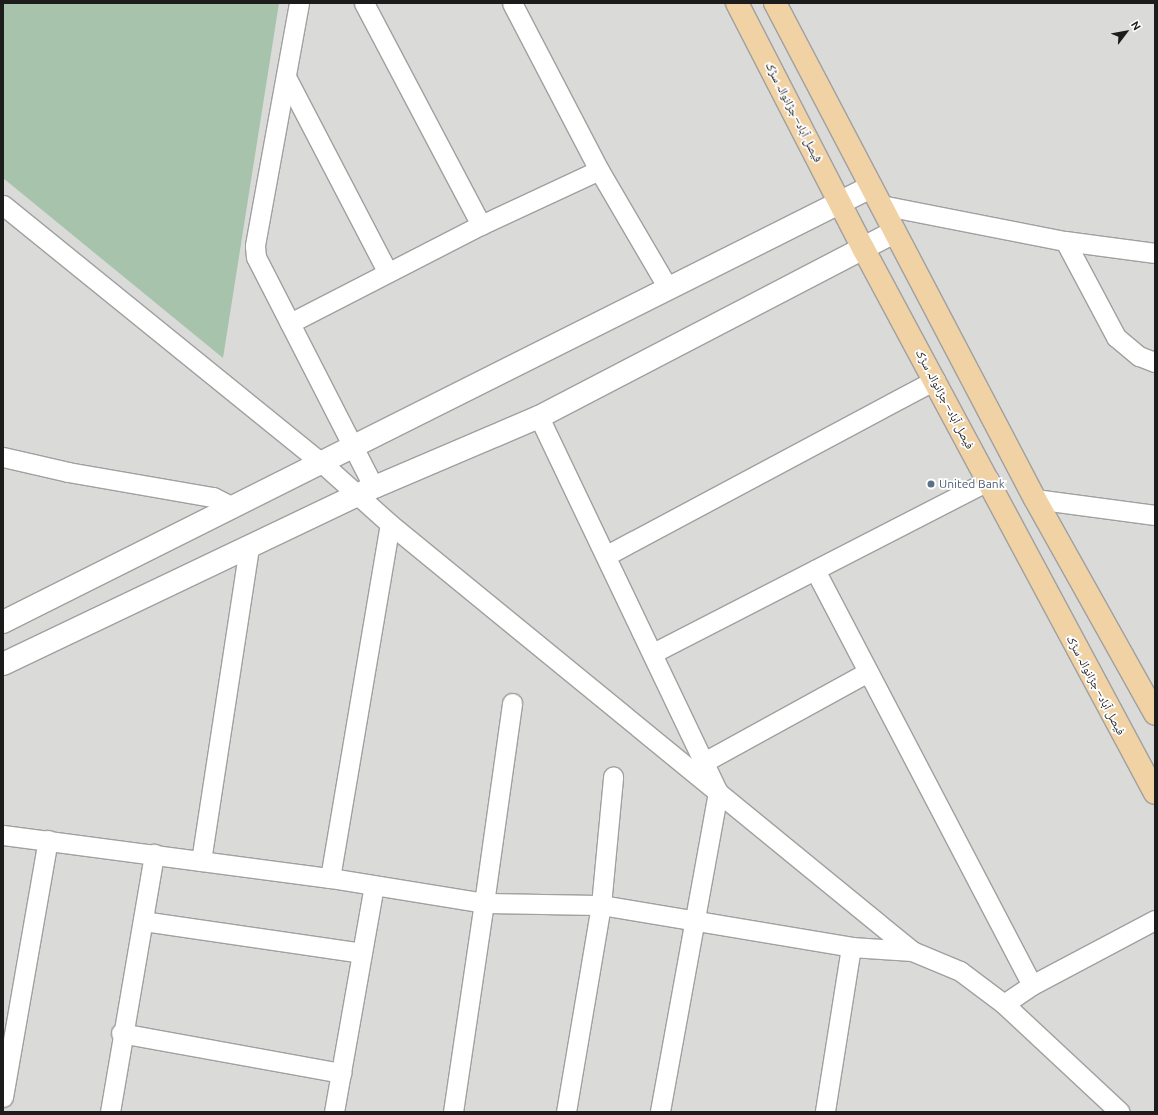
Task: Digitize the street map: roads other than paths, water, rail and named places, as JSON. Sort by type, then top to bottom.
[{"type":"main road","name":"فیصل آباد– جڑانوالہ سڑک","points":[[738,3],[863,248],[989,480],[1155,793]]},
{"type":"main road","points":[[775,3],[1035,499],[1155,714]]},
{"type":"street","points":[[299,3],[255,246],[256,257],[356,452],[368,487],[390,524],[912,951],[960,971],[1004,1004],[1120,1112]]},
{"type":"street","points":[[364,3],[481,225]]},
{"type":"street","points":[[512,3],[599,170],[668,288]]},
{"type":"street","points":[[286,77],[387,271]]},
{"type":"street","points":[[290,324],[387,271],[599,170]]},
{"type":"street","points":[[3,622],[322,463],[356,452],[668,288],[840,204],[876,196],[1065,241],[1155,253]]},
{"type":"street","points":[[3,205],[322,463],[368,487]]},
{"type":"street","points":[[3,664],[249,547],[368,487],[539,417],[895,232]]},
{"type":"street","points":[[1065,241],[1116,337],[1139,356],[1155,362]]},
{"type":"street","points":[[607,555],[935,380]]},
{"type":"street","points":[[539,417],[607,555],[718,792],[660,1112]]},
{"type":"street","points":[[3,457],[68,472],[213,497],[233,507]]},
{"type":"street","points":[[653,653],[989,480]]},
{"type":"street","points":[[1035,499],[1155,515]]},
{"type":"street","points":[[330,878],[390,524]]},
{"type":"street","points":[[200,861],[249,547]]},
{"type":"street","points":[[815,570],[1032,985]]},
{"type":"street","points":[[704,762],[868,672]]},
{"type":"street","points":[[453,1112],[512,702]]},
{"type":"street","points":[[566,1112],[601,905],[613,777]]},
{"type":"street","points":[[3,835],[330,878],[484,903],[601,905],[694,919],[851,947],[912,951]]},
{"type":"street","points":[[3,1097],[48,840]]},
{"type":"street","points":[[110,1112],[121,1033],[143,922],[154,854]]},
{"type":"street","points":[[334,1112],[374,885]]},
{"type":"street","points":[[1004,1004],[1032,985],[1155,920]]},
{"type":"street","points":[[143,922],[362,953]]},
{"type":"street","points":[[825,1112],[851,947]]},
{"type":"street","points":[[121,1033],[341,1073]]},
{"type":"place","name":"United Bank","points":[[931,484]]}]
